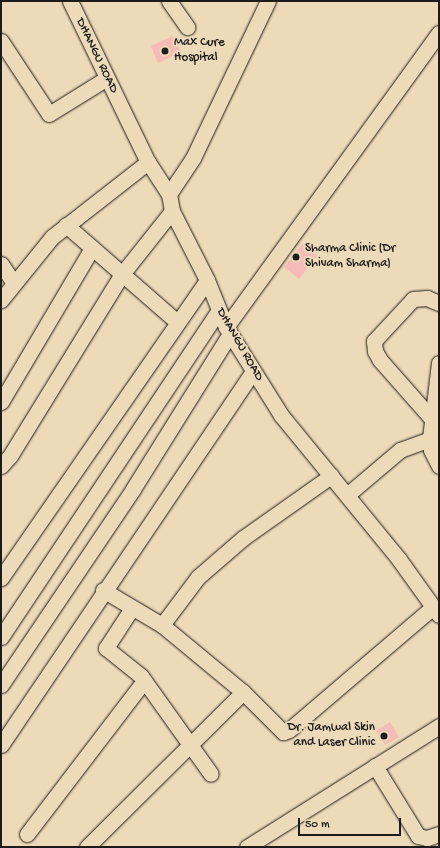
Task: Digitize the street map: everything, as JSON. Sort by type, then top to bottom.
[{"type":"street","name":"DHANGU ROAD","points":[[70,1],[148,162],[168,194],[172,211],[207,280],[218,312],[228,330],[281,415],[398,558],[436,611]]},
{"type":"street","points":[[170,1],[188,27]]},
{"type":"street","points":[[168,194],[193,158],[268,1]]},
{"type":"street","points":[[1,685],[133,489],[228,330],[439,33]]},
{"type":"street","points":[[1,41],[50,114],[107,78]]},
{"type":"street","points":[[1,300],[52,237],[148,162]]},
{"type":"street","points":[[1,466],[10,456],[122,274],[172,211]]},
{"type":"street","points":[[66,225],[177,322]]},
{"type":"street","points":[[1,402],[92,248]]},
{"type":"street","points":[[1,264],[14,283]]},
{"type":"street","points":[[1,578],[207,280]]},
{"type":"street","points":[[432,419],[380,360],[375,351],[374,341],[413,299],[427,298],[439,303]]},
{"type":"street","points":[[1,637],[218,312]]},
{"type":"street","points":[[439,363],[430,439],[431,450],[439,466]]},
{"type":"street","points":[[1,745],[103,590],[253,371]]},
{"type":"street","points":[[347,495],[400,450],[430,439]]},
{"type":"street","points":[[162,625],[198,577],[243,538],[331,476]]},
{"type":"street","points":[[103,590],[162,625],[243,692],[280,731],[286,732],[436,611]]},
{"type":"street","points":[[132,608],[106,648],[144,681],[211,774]]},
{"type":"street","points":[[27,834],[144,681]]},
{"type":"street","points":[[87,847],[243,692]]},
{"type":"street","points":[[253,845],[439,726]]},
{"type":"street","points":[[375,766],[418,836],[427,838],[439,834]]},
{"type":"building","points":[[173,36],[181,52],[158,63],[151,46]]},
{"type":"building","points":[[302,244],[317,255],[299,279],[284,267]]},
{"type":"building","points":[[390,722],[399,737],[385,745],[376,731]]},
{"type":"place","name":"Max Cure Hospital","points":[[165,51]]},
{"type":"place","name":"Sharma Clinic (Dr Shivam Sharma)","points":[[296,257]]},
{"type":"place","name":"Dr. Jamwal Skin and Laser Clinic","points":[[384,736]]}]
